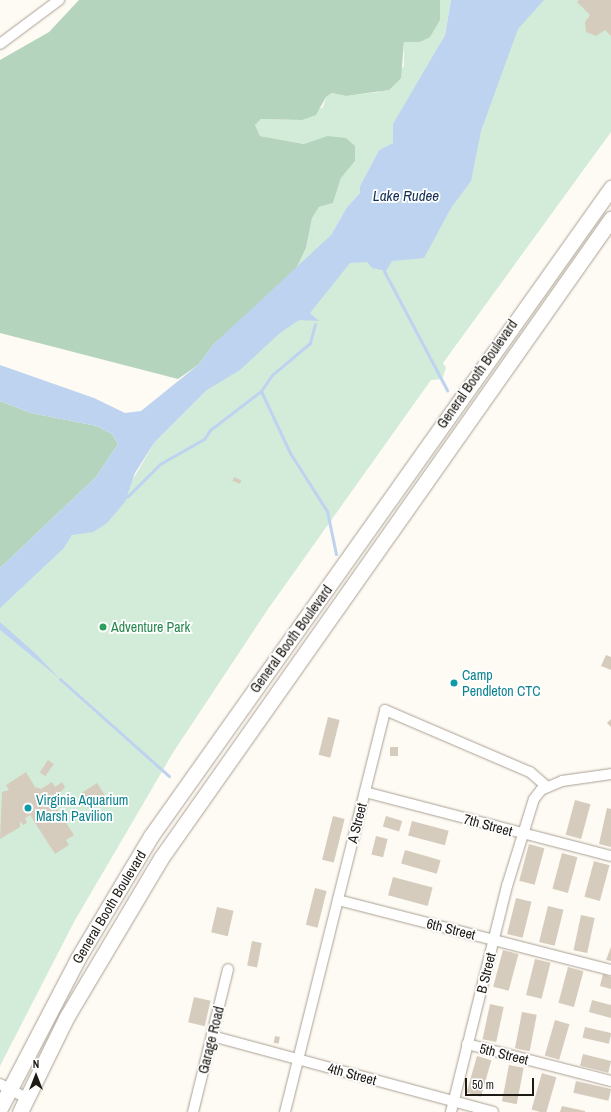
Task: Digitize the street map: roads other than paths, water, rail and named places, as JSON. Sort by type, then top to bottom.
[{"type":"highway","name":"General Booth Boulevard","points":[[0,1108],[4,1087],[78,958],[151,836],[611,188]]},
{"type":"highway","name":"General Booth Boulevard","points":[[20,1112],[66,1018],[128,909],[195,808],[611,219]]},
{"type":"street","points":[[0,44],[59,0]]},
{"type":"street","name":"A Street","points":[[285,1112],[385,710],[530,772],[546,787]]},
{"type":"street","points":[[546,787],[578,777],[611,774]]},
{"type":"street","name":"B Street","points":[[451,1112],[521,834],[534,799],[546,787]]},
{"type":"street","name":"7th Street","points":[[365,792],[521,834],[611,856]]},
{"type":"street","name":"6th Street","points":[[338,900],[611,970]]},
{"type":"street","name":"Garage Road","points":[[193,1112],[228,969]]},
{"type":"street","name":"4th Street","points":[[212,1036],[492,1112]]},
{"type":"street","name":"5th Street","points":[[468,1044],[611,1081]]},
{"type":"street","points":[[4,1087],[26,1098]]},
{"type":"water","name":"Lake Rudee","points":[[451,0],[544,0],[518,29],[481,131],[471,181],[451,208],[424,258],[392,261],[386,271],[372,268],[367,262],[350,263],[310,313],[319,321],[299,320],[280,333],[240,370],[207,390],[154,443],[135,473],[125,502],[107,523],[93,532],[72,535],[63,549],[0,608],[0,568],[96,477],[118,444],[112,434],[97,426],[31,413],[0,401],[0,365],[94,398],[125,413],[141,411],[198,365],[214,344],[331,235],[347,207],[360,193],[360,186],[379,150],[393,143],[393,124],[445,35]]},
{"type":"water","points":[[0,622],[36,654],[60,679],[0,630]]},
{"type":"waterway","points":[[384,271],[447,390]]},
{"type":"waterway","points":[[315,324],[310,343],[272,375],[261,391],[290,453],[327,511],[336,554]]},
{"type":"waterway","points":[[127,497],[160,464],[204,439],[210,430],[261,391]]},
{"type":"waterway","points":[[60,679],[169,776]]},
{"type":"place","name":"Adventure Park","points":[[103,627]]},
{"type":"place","name":"Camp Pendleton CTC","points":[[454,683]]},
{"type":"place","name":"Virginia Aquarium Marsh Pavilion","points":[[28,808]]}]
